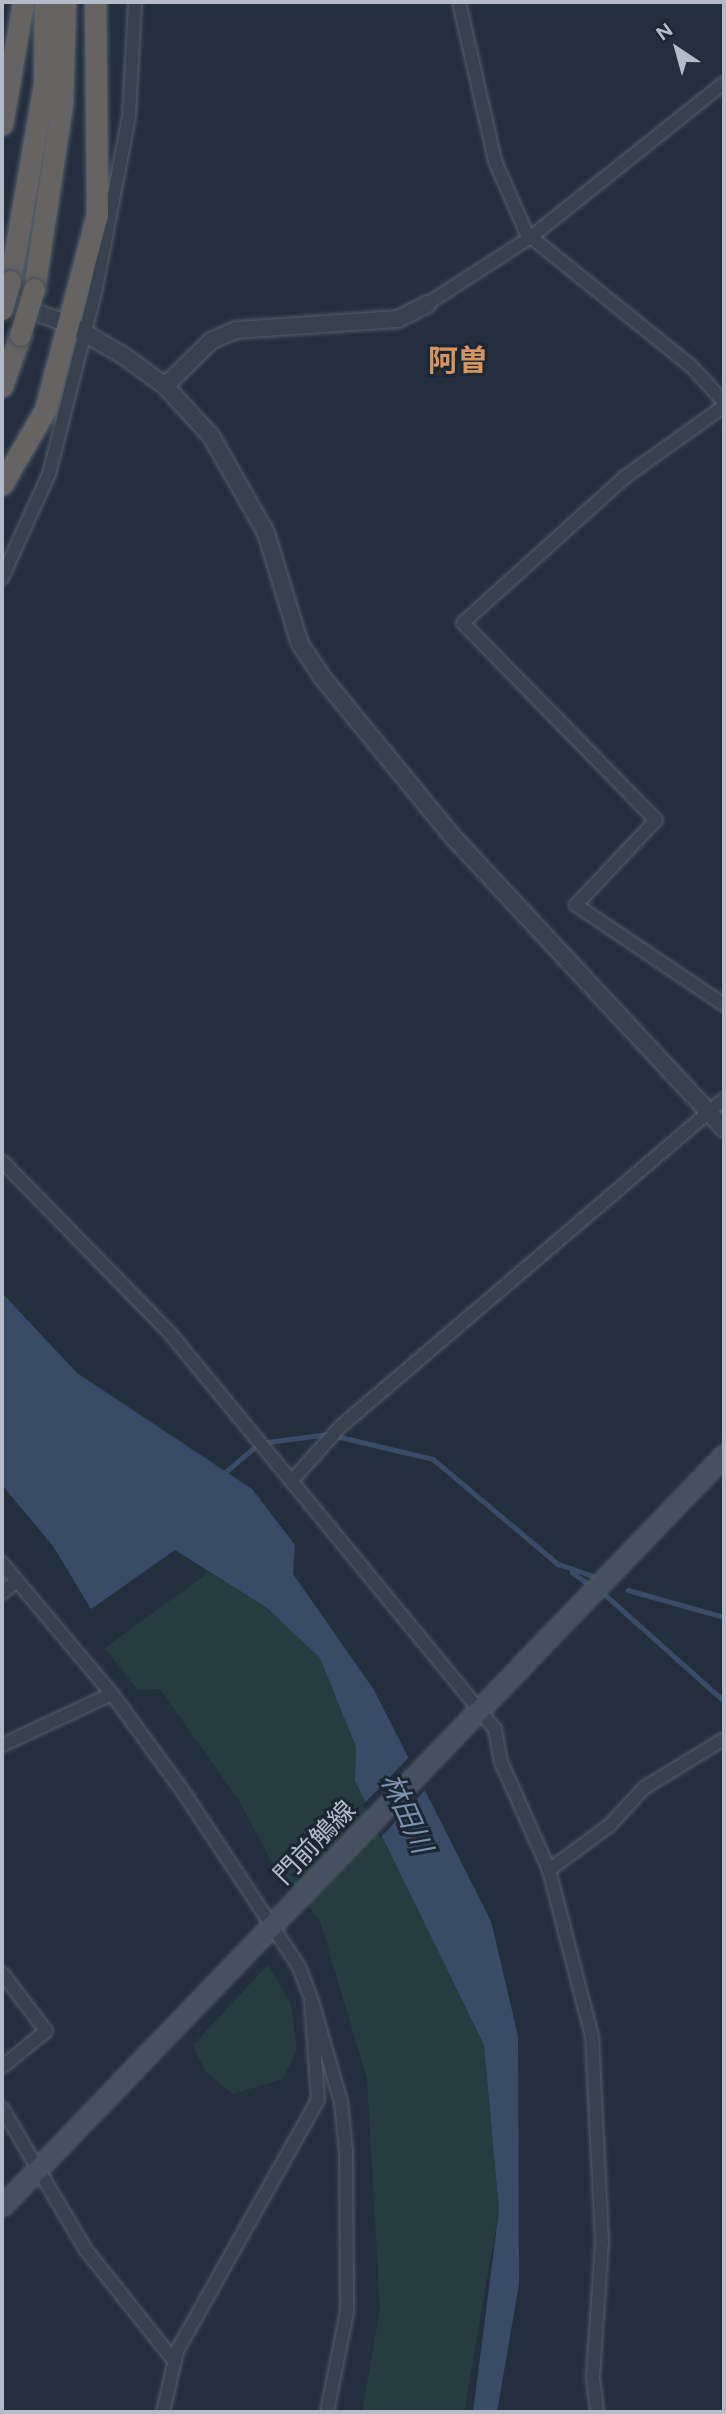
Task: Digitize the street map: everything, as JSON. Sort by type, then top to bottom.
[{"type":"highway","points":[[2,124],[23,2]]},
{"type":"highway","points":[[2,309],[44,85],[45,2]]},
{"type":"highway","points":[[2,386],[34,289],[62,103],[65,2]]},
{"type":"highway","points":[[2,484],[46,410],[78,328],[97,215],[95,2]]},
{"type":"main road","name":"門前鵤線","points":[[2,2206],[724,1455]]},
{"type":"street","points":[[2,578],[49,474],[78,328],[129,117],[135,2]]},
{"type":"street","points":[[459,2],[495,161],[530,238],[691,366],[724,404],[625,477],[463,624],[656,820],[576,905],[724,1005]]},
{"type":"street","points":[[165,386],[211,341],[236,330],[398,319],[427,304],[530,238],[724,83]]},
{"type":"street","points":[[6,291],[78,328],[165,386],[211,436],[246,489],[266,533],[299,644],[322,677],[454,838],[724,1129]]},
{"type":"street","points":[[295,1477],[340,1427],[724,1099]]},
{"type":"street","points":[[2,1161],[169,1332],[295,1477],[477,1712],[495,1729],[501,1762],[549,1870],[592,2036],[601,2164],[597,2412]]},
{"type":"street","points":[[2,1563],[112,1694],[275,1924],[312,1998],[341,2102],[346,2151],[347,2311],[327,2412]]},
{"type":"street","points":[[2,1593],[17,1581]]},
{"type":"street","points":[[2,1745],[112,1694]]},
{"type":"street","points":[[549,1870],[610,1825],[645,1788],[724,1738]]},
{"type":"street","points":[[2,1973],[46,2031],[2,2067]]},
{"type":"street","points":[[163,2412],[175,2362],[318,2100],[308,2018],[312,1998]]},
{"type":"street","points":[[2,2108],[36,2172],[111,2287],[175,2362]]},
{"type":"green space","points":[[209,1572],[267,1608],[320,1658],[356,1747],[355,1781],[484,2045],[499,2210],[464,2412],[362,2412],[380,2310],[367,2079],[320,1921],[271,1861],[238,1799],[160,1689],[138,1690],[105,1648]]},
{"type":"green space","points":[[268,1965],[291,2004],[297,2049],[283,2079],[233,2094],[205,2071],[193,2045]]},
{"type":"water","name":"林田川","points":[[2,1293],[77,1373],[252,1489],[295,1545],[293,1574],[374,1690],[491,1921],[518,2036],[519,2284],[497,2412],[473,2412],[499,2210],[484,2045],[355,1781],[356,1747],[320,1658],[267,1608],[175,1550],[91,1609],[53,1546],[2,1485]]},
{"type":"pier","points":[[411,1755],[427,1788],[380,1838],[363,1805]]},
{"type":"waterway","points":[[223,1474],[260,1443],[328,1434]]},
{"type":"waterway","points":[[336,1436],[433,1459],[558,1564],[593,1576]]},
{"type":"waterway","points":[[572,1572],[590,1585]]},
{"type":"waterway","points":[[628,1590],[724,1617]]},
{"type":"waterway","points":[[601,1591],[724,1701]]},
{"type":"district","name":"阿曽","points":[[458,361]]}]
